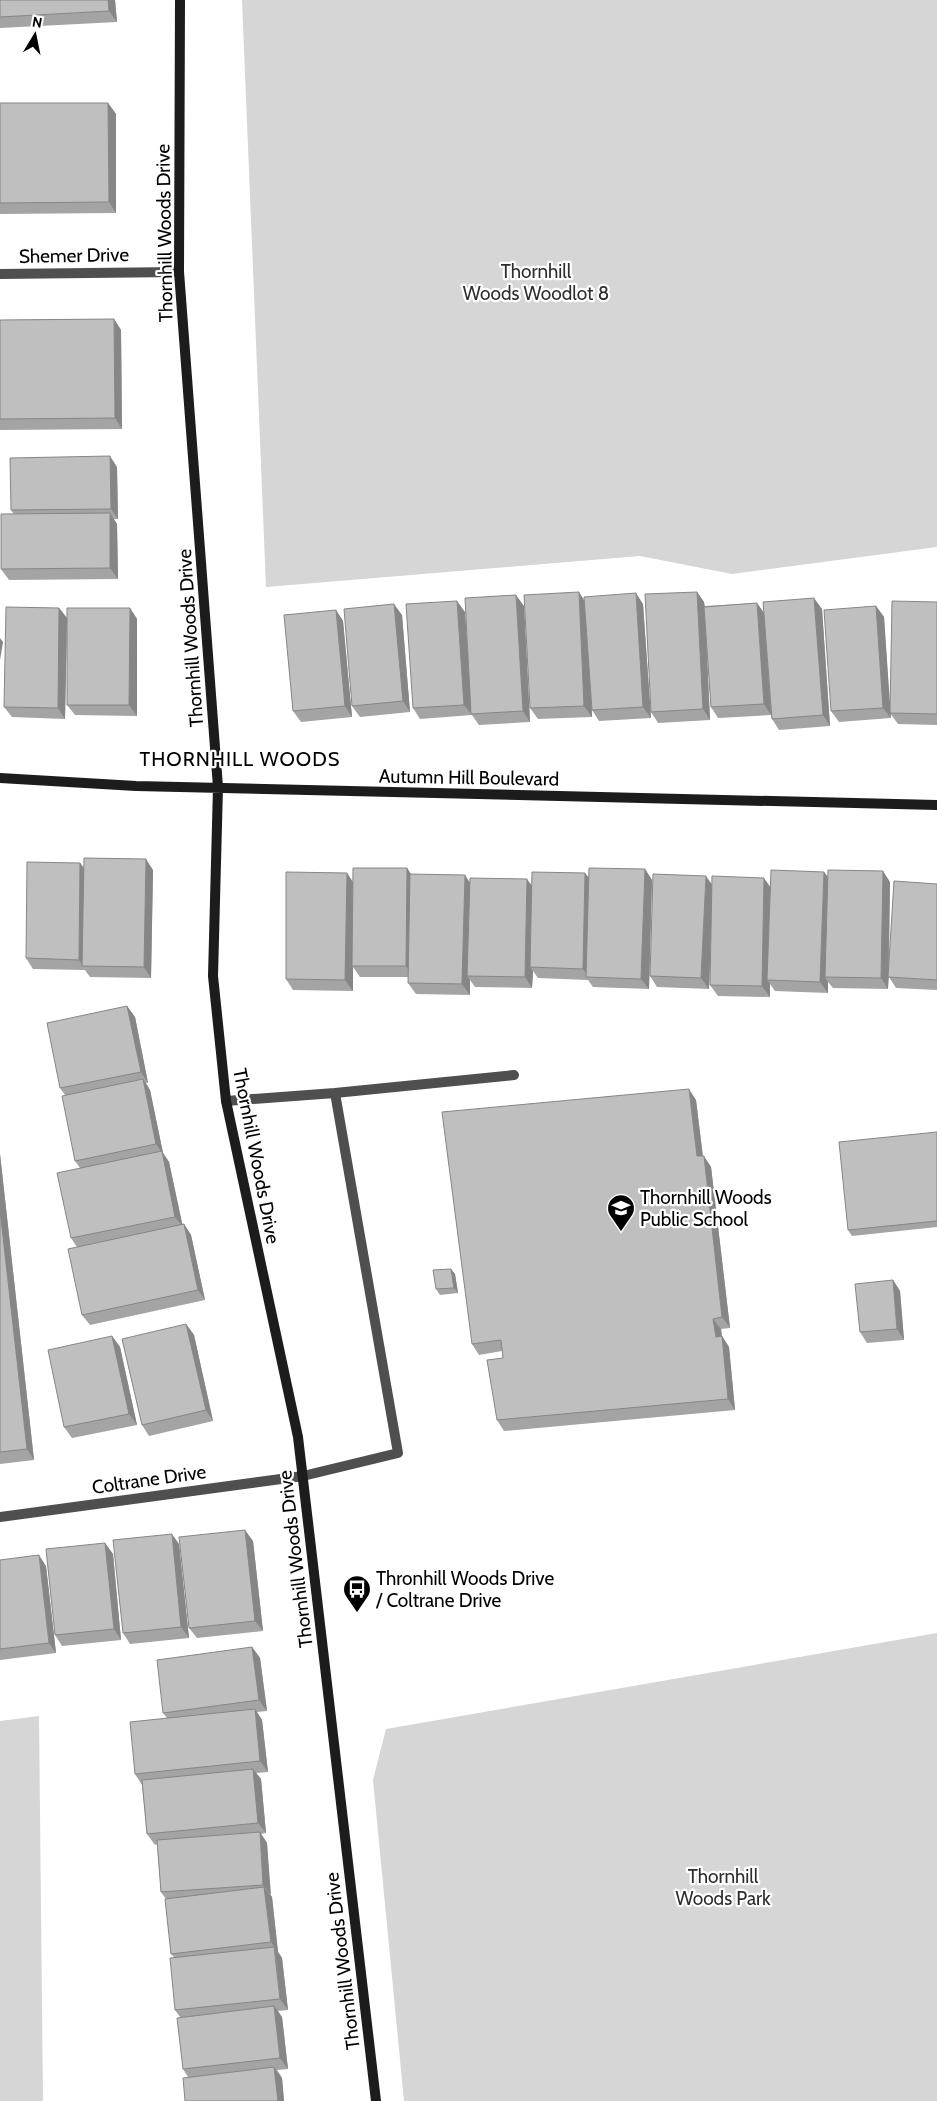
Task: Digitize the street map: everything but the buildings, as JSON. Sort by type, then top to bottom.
[{"type":"street","name":"Thornhill Woods Drive","points":[[180,0],[179,272],[218,787],[213,976],[226,1101],[298,1437],[376,2101]]},
{"type":"street","name":"Shemer Drive","points":[[0,274],[179,272]]},
{"type":"street","name":"Autumn Hill Boulevard","points":[[0,778],[136,786],[937,806]]},
{"type":"street","points":[[226,1101],[335,1093],[514,1075]]},
{"type":"street","name":"Coltrane Drive","points":[[0,1517],[302,1476],[398,1453],[335,1093]]},
{"type":"green space","name":"Thornhill Woods Woodlot 8","points":[[242,0],[937,0],[937,547],[732,574],[640,556],[266,587]]},
{"type":"green space","name":"Thornhill Woods Park","points":[[937,1633],[937,2101],[404,2101],[373,1780],[386,1729]]},
{"type":"green space","points":[[39,1716],[43,2101],[0,2101],[0,1721]]},
{"type":"place","name":"Thornhill Woods Public School","points":[[621,1232]]},
{"type":"place","name":"Thronhill Woods Drive / Coltrane Drive","points":[[357,1613]]},
{"type":"district","name":"THORNHILL WOODS","points":[[240,759]]}]
